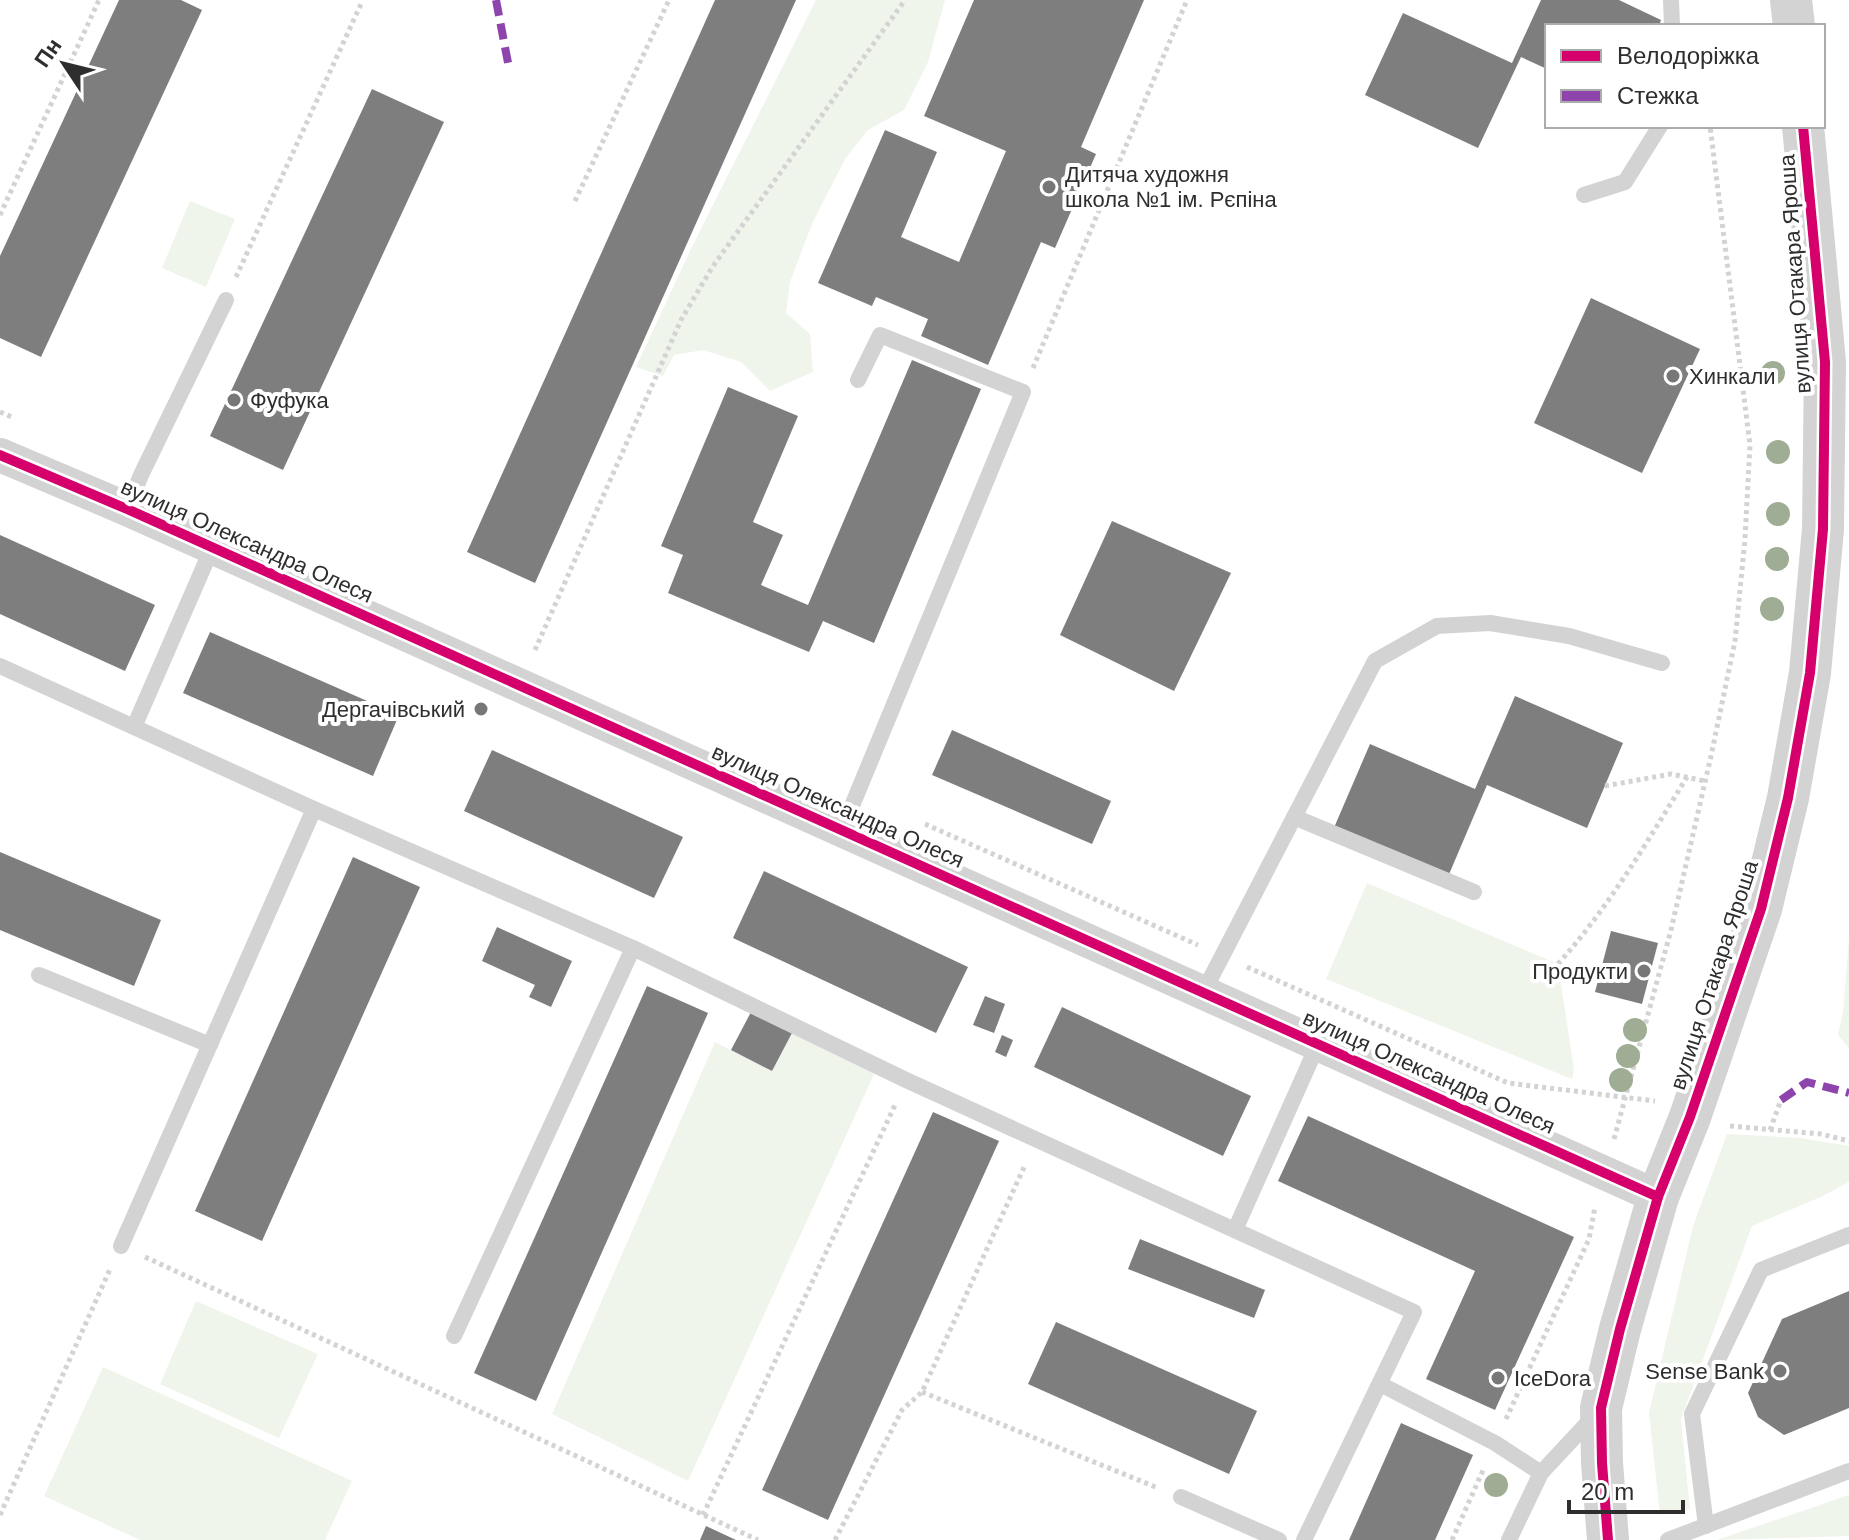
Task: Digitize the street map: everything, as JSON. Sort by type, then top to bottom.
[{"type":"street","points":[[1791,0],[1794,24]]},
{"type":"street","name":"вулиця Отакара Яроша","points":[[1608,1540],[1601,1408],[1658,1197],[1690,1117],[1761,909],[1788,798],[1810,673],[1823,529],[1825,362],[1803,128]]},
{"type":"street","name":"вулиця Олександра Олеся","points":[[0,455],[127,509],[1658,1197]]},
{"type":"lane","points":[[1671,0],[1672,24]]},
{"type":"lane","points":[[1584,195],[1625,182],[1659,128]]},
{"type":"lane","points":[[127,509],[147,461],[226,300]]},
{"type":"lane","points":[[842,830],[1023,392],[880,335],[858,380]]},
{"type":"lane","points":[[134,727],[212,548]]},
{"type":"lane","points":[[1203,993],[1375,661],[1437,626],[1490,623],[1556,633],[1662,663]]},
{"type":"lane","points":[[0,666],[314,809],[633,948],[906,1080],[1414,1312],[1304,1540]]},
{"type":"lane","points":[[121,1246],[314,809]]},
{"type":"lane","points":[[1294,817],[1474,892]]},
{"type":"lane","points":[[454,1336],[633,948]]},
{"type":"lane","points":[[39,975],[210,1045]]},
{"type":"lane","points":[[1235,1230],[1318,1044]]},
{"type":"lane","points":[[1706,1526],[1692,1414],[1761,1270],[1849,1235]]},
{"type":"lane","points":[[1380,1384],[1495,1443],[1541,1473]]},
{"type":"lane","points":[[1509,1540],[1541,1473],[1601,1408]]},
{"type":"lane","points":[[1670,1540],[1849,1471]]},
{"type":"lane","points":[[1181,1497],[1279,1540]]},
{"type":"path","points":[[0,215],[99,0]]},
{"type":"path","points":[[575,201],[669,0]]},
{"type":"path","points":[[535,650],[681,320],[713,266],[905,0]]},
{"type":"path","points":[[1023,392],[1187,0]]},
{"type":"path","points":[[226,300],[361,4]]},
{"type":"path","points":[[1612,1147],[1667,944],[1705,781],[1735,641],[1745,539],[1750,445],[1710,128]]},
{"type":"path","points":[[1605,786],[1671,774],[1705,781]]},
{"type":"path","points":[[1558,964],[1584,935],[1623,881],[1687,777]]},
{"type":"path","points":[[703,1515],[906,1080]]},
{"type":"path","points":[[1508,1083],[1625,1099]]},
{"type":"path","points":[[1770,1130],[1781,1100]]},
{"type":"path","points":[[1724,1126],[1821,1134],[1849,1141]]},
{"type":"path","points":[[835,1540],[902,1410],[922,1392],[1037,1139]]},
{"type":"path","points":[[1452,1540],[1589,1239],[1597,1194]]},
{"type":"path","points":[[0,1515],[121,1246],[758,1540]]},
{"type":"path","points":[[922,1392],[1181,1497]]},
{"type":"shaded area","points":[[816,0],[945,0],[928,62],[904,110],[868,130],[845,159],[812,224],[790,282],[786,313],[810,334],[813,372],[770,391],[741,362],[703,350],[674,355],[663,376],[636,367],[691,249]]},
{"type":"shaded area","points":[[190,201],[235,219],[206,287],[162,268]]},
{"type":"shaded area","points":[[1367,883],[1558,964],[1574,1070],[1572,1079],[1326,979]]},
{"type":"shaded area","points":[[1849,939],[1849,1048],[1838,1035]]},
{"type":"shaded area","points":[[792,1033],[875,1072],[688,1481],[552,1414],[715,1042],[772,1071]]},
{"type":"shaded area","points":[[1727,1134],[1801,1138],[1849,1146],[1849,1182],[1752,1226],[1681,1419],[1690,1509],[1660,1515],[1649,1413],[1693,1226]]},
{"type":"shaded area","points":[[196,1301],[318,1354],[279,1438],[160,1384]]},
{"type":"shaded area","points":[[103,1367],[352,1481],[325,1540],[140,1540],[44,1496]]},
{"type":"shaded area","points":[[1849,1495],[1849,1536],[1717,1540]]},
{"type":"building","points":[[119,0],[181,0],[202,10],[41,357],[0,338],[0,256]]},
{"type":"building","points":[[715,0],[796,0],[535,583],[467,552]]},
{"type":"building","points":[[974,0],[1144,0],[1081,147],[1096,154],[1055,248],[1041,242],[988,365],[921,336],[928,319],[876,297],[872,306],[818,283],[885,130],[937,152],[901,237],[959,262],[1006,151],[924,116]]},
{"type":"building","points":[[1541,0],[1619,0],[1661,20],[1660,24],[1545,24],[1545,68],[1521,57],[1478,148],[1365,95],[1403,13],[1512,63]]},
{"type":"building","points":[[372,89],[444,122],[283,470],[210,436]]},
{"type":"building","points":[[1591,298],[1700,349],[1642,473],[1534,423]]},
{"type":"building","points":[[912,360],[981,389],[874,643],[823,621],[809,652],[668,593],[683,555],[661,546],[728,387],[798,416],[753,522],[783,535],[761,585],[808,605]]},
{"type":"building","points":[[1112,521],[1231,573],[1174,691],[1060,635]]},
{"type":"building","points":[[0,535],[155,605],[125,671],[0,614]]},
{"type":"building","points":[[210,632],[399,715],[373,776],[183,693]]},
{"type":"building","points":[[1515,696],[1623,743],[1587,828],[1487,785],[1447,879],[1333,830],[1370,744],[1475,789]]},
{"type":"building","points":[[952,730],[1111,801],[1092,844],[932,775]]},
{"type":"building","points":[[492,750],[683,837],[654,898],[464,811]]},
{"type":"building","points":[[0,852],[161,920],[134,986],[0,930]]},
{"type":"building","points":[[353,857],[420,887],[262,1241],[195,1211]]},
{"type":"building","points":[[764,871],[968,967],[936,1033],[733,938]]},
{"type":"building","points":[[497,927],[572,961],[551,1007],[529,997],[535,985],[482,961]]},
{"type":"building","points":[[1611,931],[1658,943],[1642,1004],[1595,992]]},
{"type":"building","points":[[647,986],[708,1013],[536,1401],[474,1373]]},
{"type":"building","points":[[985,996],[1005,1004],[994,1033],[973,1025]]},
{"type":"building","points":[[1062,1007],[1251,1096],[1223,1156],[1034,1067]]},
{"type":"building","points":[[751,1012],[792,1033],[772,1071],[731,1050]]},
{"type":"building","points":[[1002,1035],[1013,1040],[1006,1057],[995,1052]]},
{"type":"building","points":[[933,1112],[999,1141],[828,1520],[762,1490]]},
{"type":"building","points":[[1308,1116],[1574,1237],[1495,1410],[1426,1379],[1475,1271],[1278,1181]]},
{"type":"building","points":[[1140,1239],[1265,1290],[1254,1318],[1128,1269]]},
{"type":"building","points":[[1849,1291],[1849,1408],[1784,1435],[1758,1417],[1748,1393],[1782,1319]]},
{"type":"building","points":[[1056,1322],[1257,1411],[1229,1474],[1028,1384]]},
{"type":"building","points":[[1401,1423],[1473,1455],[1435,1540],[1349,1540]]},
{"type":"building","points":[[706,1526],[736,1540],[700,1540]]},
{"type":"marked path","points":[[496,0],[509,68]]},
{"type":"marked path","points":[[1781,1100],[1807,1082],[1849,1093]]},
{"type":"cycle path","points":[[1608,1540],[1601,1408],[1658,1197],[1690,1117],[1761,909],[1788,798],[1810,673],[1823,529],[1825,362],[1803,128]]},
{"type":"cycle path","points":[[0,455],[127,509],[1658,1197]]},
{"type":"place","name":"Дитяча художня школа №1 ім. Рєпіна","points":[[1049,187]]},
{"type":"place","name":"Хинкали","points":[[1673,376]]},
{"type":"place","name":"Фуфука","points":[[234,400]]},
{"type":"place","name":"Дергачівський","points":[[481,709]]},
{"type":"place","name":"Продукти","points":[[1644,971]]},
{"type":"place","name":"Sense Bank","points":[[1780,1371]]},
{"type":"place","name":"IceDora","points":[[1498,1378]]}]
